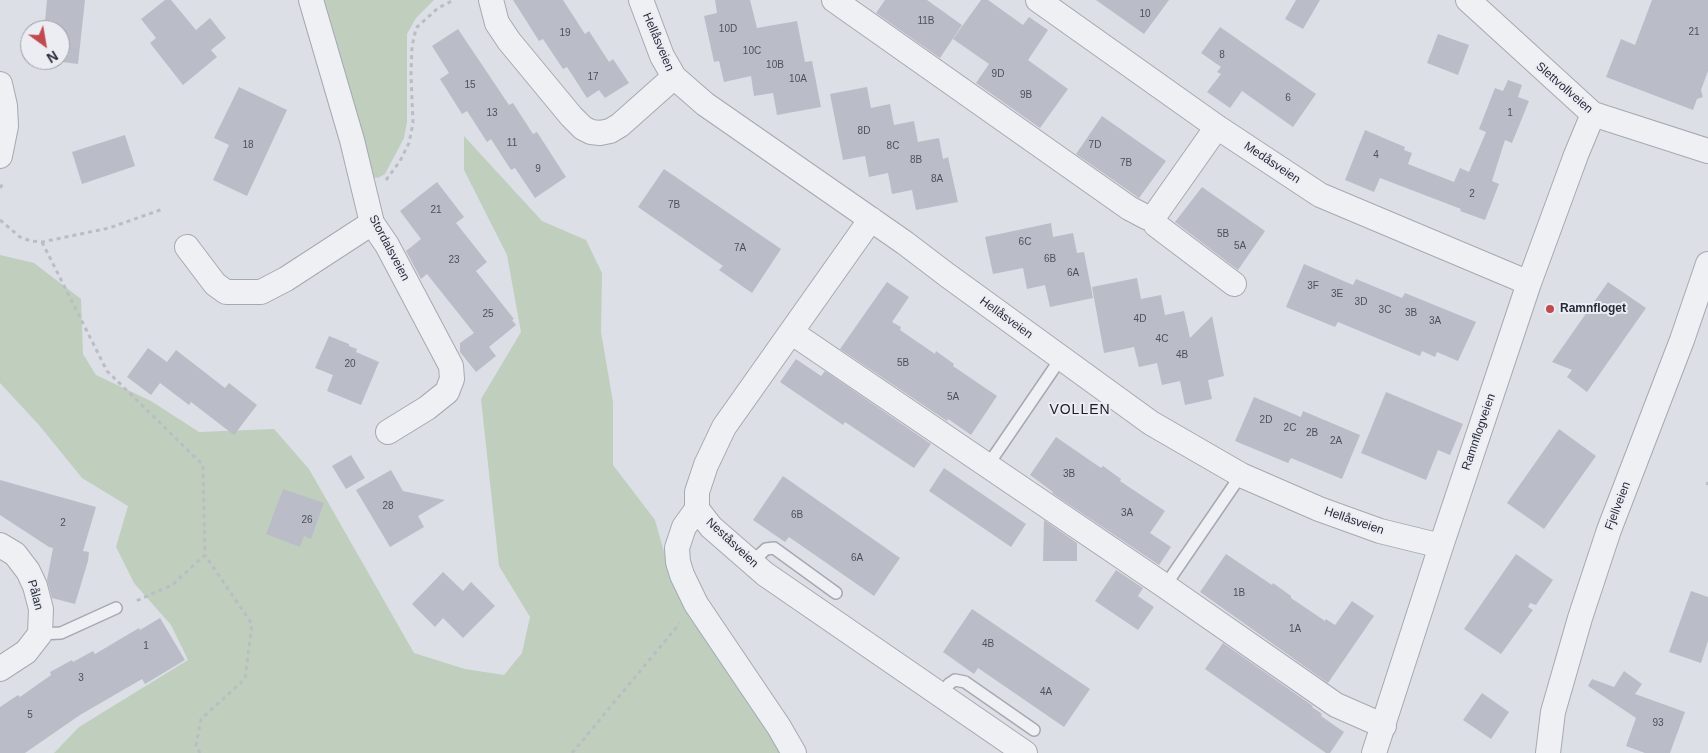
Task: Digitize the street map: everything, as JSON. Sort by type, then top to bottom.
[{"type":"street","name":"Stordalsveien","points":[[311,0],[352,140],[372,223],[387,245],[451,366],[452,379],[446,392],[427,408],[388,432]]},
{"type":"street","points":[[491,0],[497,23],[509,41],[571,116],[583,128],[591,132],[610,131],[620,125],[674,77]]},
{"type":"street","name":"Hellåsveien","points":[[641,0],[662,56],[674,77],[705,104],[905,243],[946,275],[1151,423],[1241,475],[1319,509],[1371,528],[1441,546]]},
{"type":"street","points":[[834,0],[1129,208],[1148,218],[1156,214],[1217,127]]},
{"type":"street","name":"Medåsveien","points":[[1038,0],[1217,127],[1320,195],[1529,283]]},
{"type":"street","name":"Slettvollveien","points":[[1468,0],[1593,114],[1708,151]]},
{"type":"street","points":[[0,84],[5,106],[6,126],[0,156]]},
{"type":"street","name":"Ramnflogveien","points":[[1374,753],[1529,283],[1593,114]]},
{"type":"street","points":[[1156,214],[1156,225],[1234,284]]},
{"type":"street","name":"Neståsveien","points":[[871,220],[724,427],[706,465],[697,492],[697,510],[712,527],[765,574],[1025,753]]},
{"type":"street","points":[[187,247],[215,284],[226,292],[261,292],[294,274],[372,223]]},
{"type":"street","name":"Fjellveien","points":[[1548,753],[1553,712],[1580,618],[1609,530],[1682,340],[1708,264]]},
{"type":"street","points":[[791,332],[988,464],[1336,705],[1384,726]]},
{"type":"street","points":[[697,510],[684,527],[678,548],[678,562],[688,589],[696,604],[779,726],[794,753]]},
{"type":"street","name":"Pålan","points":[[0,545],[15,554],[28,571],[35,586],[41,609],[40,634]]},
{"type":"street","points":[[0,669],[26,652],[40,634]]},
{"type":"lane","points":[[988,464],[1062,358]]},
{"type":"lane","points":[[1165,586],[1241,475]]},
{"type":"lane","points":[[752,562],[766,549],[774,548],[836,593]]},
{"type":"lane","points":[[40,634],[61,633],[116,608]]},
{"type":"lane","points":[[941,695],[949,684],[955,680],[965,682],[1034,730]]},
{"type":"path","points":[[364,195],[390,176],[409,143],[412,122],[412,47],[416,28],[438,8],[454,0]]},
{"type":"path","points":[[0,220],[20,237],[42,242],[108,228],[163,209]]},
{"type":"path","points":[[42,242],[107,371],[203,465],[204,555],[252,624],[246,679],[201,719],[196,746],[200,753]]},
{"type":"path","points":[[116,608],[130,604],[172,585],[204,555]]},
{"type":"path","points":[[572,753],[696,604]]},
{"type":"green space","points":[[320,0],[434,0],[416,18],[407,34],[407,122],[404,138],[385,174],[378,178],[373,177]]},
{"type":"green space","points":[[464,136],[542,221],[586,240],[602,273],[601,332],[613,402],[613,465],[655,520],[670,573],[684,608],[710,641],[783,753],[54,753],[79,727],[188,660],[171,625],[134,583],[116,547],[128,506],[82,478],[39,425],[0,383],[0,255],[34,263],[81,299],[83,354],[96,375],[151,401],[199,432],[274,429],[309,469],[414,653],[465,669],[504,675],[522,653],[530,617],[499,566],[481,399],[521,332],[507,255],[464,170]]},
{"type":"building","points":[[47,0],[85,0],[78,64],[70,63],[70,20],[45,20]]},
{"type":"building","points":[[165,0],[171,0],[196,30],[210,18],[226,38],[211,50],[217,57],[183,85],[150,43],[156,38],[141,19]]},
{"type":"building","points":[[513,0],[563,0],[585,34],[589,31],[609,62],[613,59],[629,83],[605,98],[599,90],[587,98],[567,67],[563,69],[543,39],[539,41]]},
{"type":"building","points":[[715,0],[750,0],[757,28],[797,21],[805,62],[812,61],[821,107],[777,115],[773,93],[754,96],[751,76],[724,82],[719,61],[714,62],[704,16],[717,13]]},
{"type":"building","points":[[885,0],[927,0],[962,25],[940,58],[876,13]]},
{"type":"building","points":[[981,0],[988,0],[1023,25],[1029,17],[1048,30],[1028,60],[1068,89],[1040,128],[976,83],[989,64],[953,39]]},
{"type":"building","points":[[1096,0],[1169,0],[1144,34]]},
{"type":"building","points":[[1296,0],[1320,0],[1303,29],[1285,19]]},
{"type":"building","points":[[1652,0],[1708,0],[1708,71],[1701,90],[1703,97],[1697,99],[1693,110],[1606,77],[1621,39],[1635,45]]},
{"type":"building","points":[[1220,27],[1316,94],[1293,127],[1242,91],[1230,108],[1207,92],[1221,74],[1217,72],[1221,67],[1201,53]]},
{"type":"building","points":[[458,29],[509,105],[513,103],[533,134],[537,132],[566,177],[535,198],[515,168],[511,170],[491,139],[487,142],[467,111],[462,114],[440,79],[449,73],[432,46]]},
{"type":"building","points":[[1438,34],[1469,45],[1458,75],[1427,63]]},
{"type":"building","points":[[1508,80],[1522,85],[1518,97],[1529,101],[1512,143],[1505,140],[1492,181],[1499,184],[1485,220],[1380,178],[1374,192],[1345,180],[1365,130],[1405,147],[1404,150],[1412,153],[1408,164],[1454,182],[1460,168],[1469,172],[1486,132],[1479,129],[1495,88],[1503,91]]},
{"type":"building","points":[[239,87],[287,110],[247,196],[213,180],[229,145],[214,138]]},
{"type":"building","points":[[867,87],[871,108],[890,104],[894,125],[914,121],[918,142],[939,138],[943,159],[948,157],[958,202],[916,210],[912,190],[892,194],[888,173],[869,177],[865,156],[843,160],[830,94]]},
{"type":"building","points":[[1102,116],[1166,161],[1139,198],[1076,154]]},
{"type":"building","points":[[125,135],[135,166],[82,184],[72,152]]},
{"type":"building","points":[[664,169],[781,249],[752,293],[719,270],[723,266],[638,207]]},
{"type":"building","points":[[437,182],[464,217],[456,223],[487,262],[476,271],[514,319],[512,320],[516,325],[489,347],[496,356],[476,372],[460,352],[460,343],[474,333],[427,274],[421,279],[406,251],[421,239],[400,211]]},
{"type":"building","points":[[1202,187],[1265,231],[1238,270],[1175,222]]},
{"type":"building","points":[[1051,223],[1053,237],[1073,233],[1077,253],[1084,252],[1093,298],[1050,307],[1045,285],[1027,289],[1023,268],[993,274],[985,237]]},
{"type":"building","points":[[1304,264],[1353,285],[1356,279],[1402,298],[1405,293],[1476,322],[1458,361],[1437,352],[1435,357],[1422,351],[1420,356],[1338,322],[1335,327],[1286,307]]},
{"type":"building","points":[[1137,278],[1141,299],[1161,295],[1165,315],[1184,311],[1190,338],[1212,316],[1224,376],[1208,380],[1212,399],[1185,405],[1180,381],[1162,385],[1157,363],[1139,367],[1134,347],[1104,353],[1092,287]]},
{"type":"building","points":[[887,282],[909,297],[892,322],[901,327],[900,330],[935,354],[936,351],[954,364],[953,366],[997,396],[971,435],[840,349]]},
{"type":"building","points":[[1608,282],[1646,308],[1587,392],[1567,377],[1572,370],[1552,362]]},
{"type":"building","points":[[329,336],[349,344],[349,346],[357,349],[356,352],[379,362],[361,405],[327,391],[333,375],[315,368]]},
{"type":"building","points":[[148,348],[167,362],[176,350],[225,388],[229,383],[257,405],[234,435],[191,402],[189,405],[160,383],[151,395],[127,377]]},
{"type":"building","points":[[796,359],[821,376],[825,371],[931,444],[914,468],[845,422],[843,425],[780,382]]},
{"type":"building","points":[[1386,392],[1463,424],[1450,455],[1438,450],[1426,480],[1361,453]]},
{"type":"building","points":[[1254,397],[1301,417],[1303,411],[1360,435],[1342,479],[1291,458],[1288,463],[1235,441]]},
{"type":"building","points":[[1559,429],[1596,456],[1544,529],[1507,503]]},
{"type":"building","points":[[1056,437],[1101,468],[1103,466],[1121,479],[1120,481],[1165,511],[1150,533],[1171,547],[1159,565],[1052,493],[1030,475]]},
{"type":"building","points":[[351,455],[365,478],[346,489],[332,466]]},
{"type":"building","points":[[944,468],[1026,524],[1011,547],[929,491]]},
{"type":"building","points":[[391,470],[403,491],[445,500],[418,516],[424,527],[390,547],[356,490]]},
{"type":"building","points":[[783,476],[900,558],[874,596],[789,537],[785,542],[753,520]]},
{"type":"building","points":[[0,480],[96,507],[83,551],[89,552],[88,561],[75,604],[52,598],[47,580],[53,548],[0,515]]},
{"type":"building","points":[[283,489],[324,503],[311,539],[304,536],[300,547],[266,534]]},
{"type":"building","points":[[1044,520],[1077,543],[1077,561],[1043,561]]},
{"type":"building","points":[[1226,554],[1272,585],[1273,583],[1325,621],[1326,619],[1335,625],[1352,601],[1374,616],[1328,683],[1200,592]]},
{"type":"building","points":[[1516,554],[1553,580],[1536,605],[1530,603],[1528,607],[1533,610],[1501,654],[1464,629]]},
{"type":"building","points":[[1116,570],[1143,588],[1138,596],[1154,607],[1138,630],[1095,601]]},
{"type":"building","points":[[443,572],[463,591],[471,582],[495,606],[463,638],[443,618],[435,627],[412,604]]},
{"type":"building","points":[[1691,591],[1708,597],[1708,641],[1701,663],[1669,652]]},
{"type":"building","points":[[972,609],[1090,689],[1064,727],[978,668],[974,674],[943,652]]},
{"type":"building","points":[[160,618],[185,660],[145,684],[142,679],[80,715],[25,753],[0,753],[0,707],[18,695],[20,697],[51,675],[50,672],[93,651],[95,654]]},
{"type":"building","points":[[1223,643],[1313,706],[1322,714],[1321,716],[1344,732],[1330,753],[1326,753],[1205,669]]},
{"type":"building","points":[[1624,671],[1642,684],[1635,694],[1685,712],[1670,753],[1645,753],[1626,746],[1636,718],[1588,686],[1592,679],[1614,687]]},
{"type":"building","points":[[1482,693],[1509,712],[1491,739],[1463,720]]},
{"type":"place","name":"Ramnfloget","points":[[1550,309]]},
{"type":"district","name":"VOLLEN","points":[[1080,410]]}]
